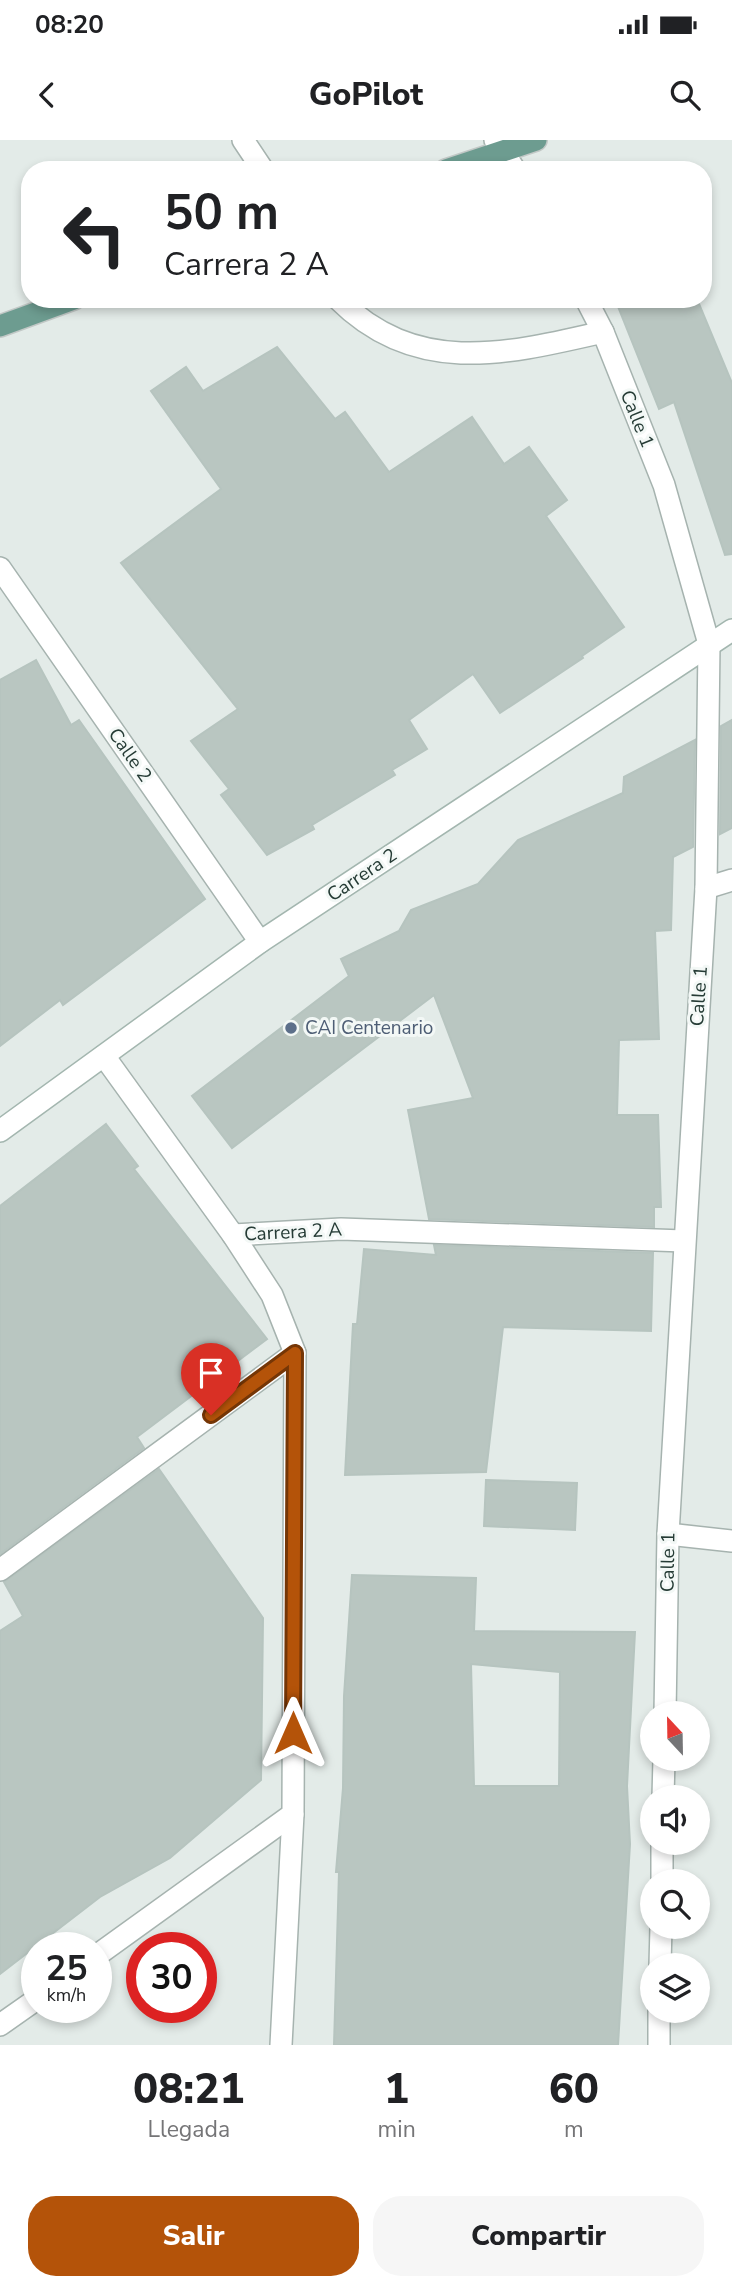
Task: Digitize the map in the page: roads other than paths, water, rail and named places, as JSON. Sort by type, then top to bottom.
[{"type":"main road","points":[[465,161],[500,145],[536,140]]},
{"type":"main road","points":[[0,326],[49,308]]},
{"type":"street","points":[[243,140],[256,161]]},
{"type":"street","points":[[500,145],[510,161]]},
{"type":"street","points":[[349,308],[372,328],[442,354],[517,352],[603,332]]},
{"type":"street","name":"Calle 1","points":[[591,308],[603,332],[664,485],[709,644],[706,888],[668,1534],[665,1701]]},
{"type":"street","name":"Calle 2","points":[[0,568],[260,942]]},
{"type":"street","name":"Carrera 2","points":[[0,1131],[260,942],[732,630]]},
{"type":"street","points":[[706,888],[732,880]]},
{"type":"street","points":[[104,1056],[233,1235]]},
{"type":"street","name":"Carrera 2 A","points":[[295,1353],[272,1295],[233,1235],[341,1229],[684,1241]]},
{"type":"street","points":[[0,1570],[295,1353]]},
{"type":"street","points":[[281,2045],[293,1814],[295,1353]]},
{"type":"street","points":[[668,1534],[732,1541]]},
{"type":"street","points":[[112,1944],[293,1814]]},
{"type":"street","points":[[0,2025],[21,2010]]},
{"type":"street","points":[[659,2023],[659,2045]]},
{"type":"place","name":"CAI Centenario","points":[[291,1028]]}]
